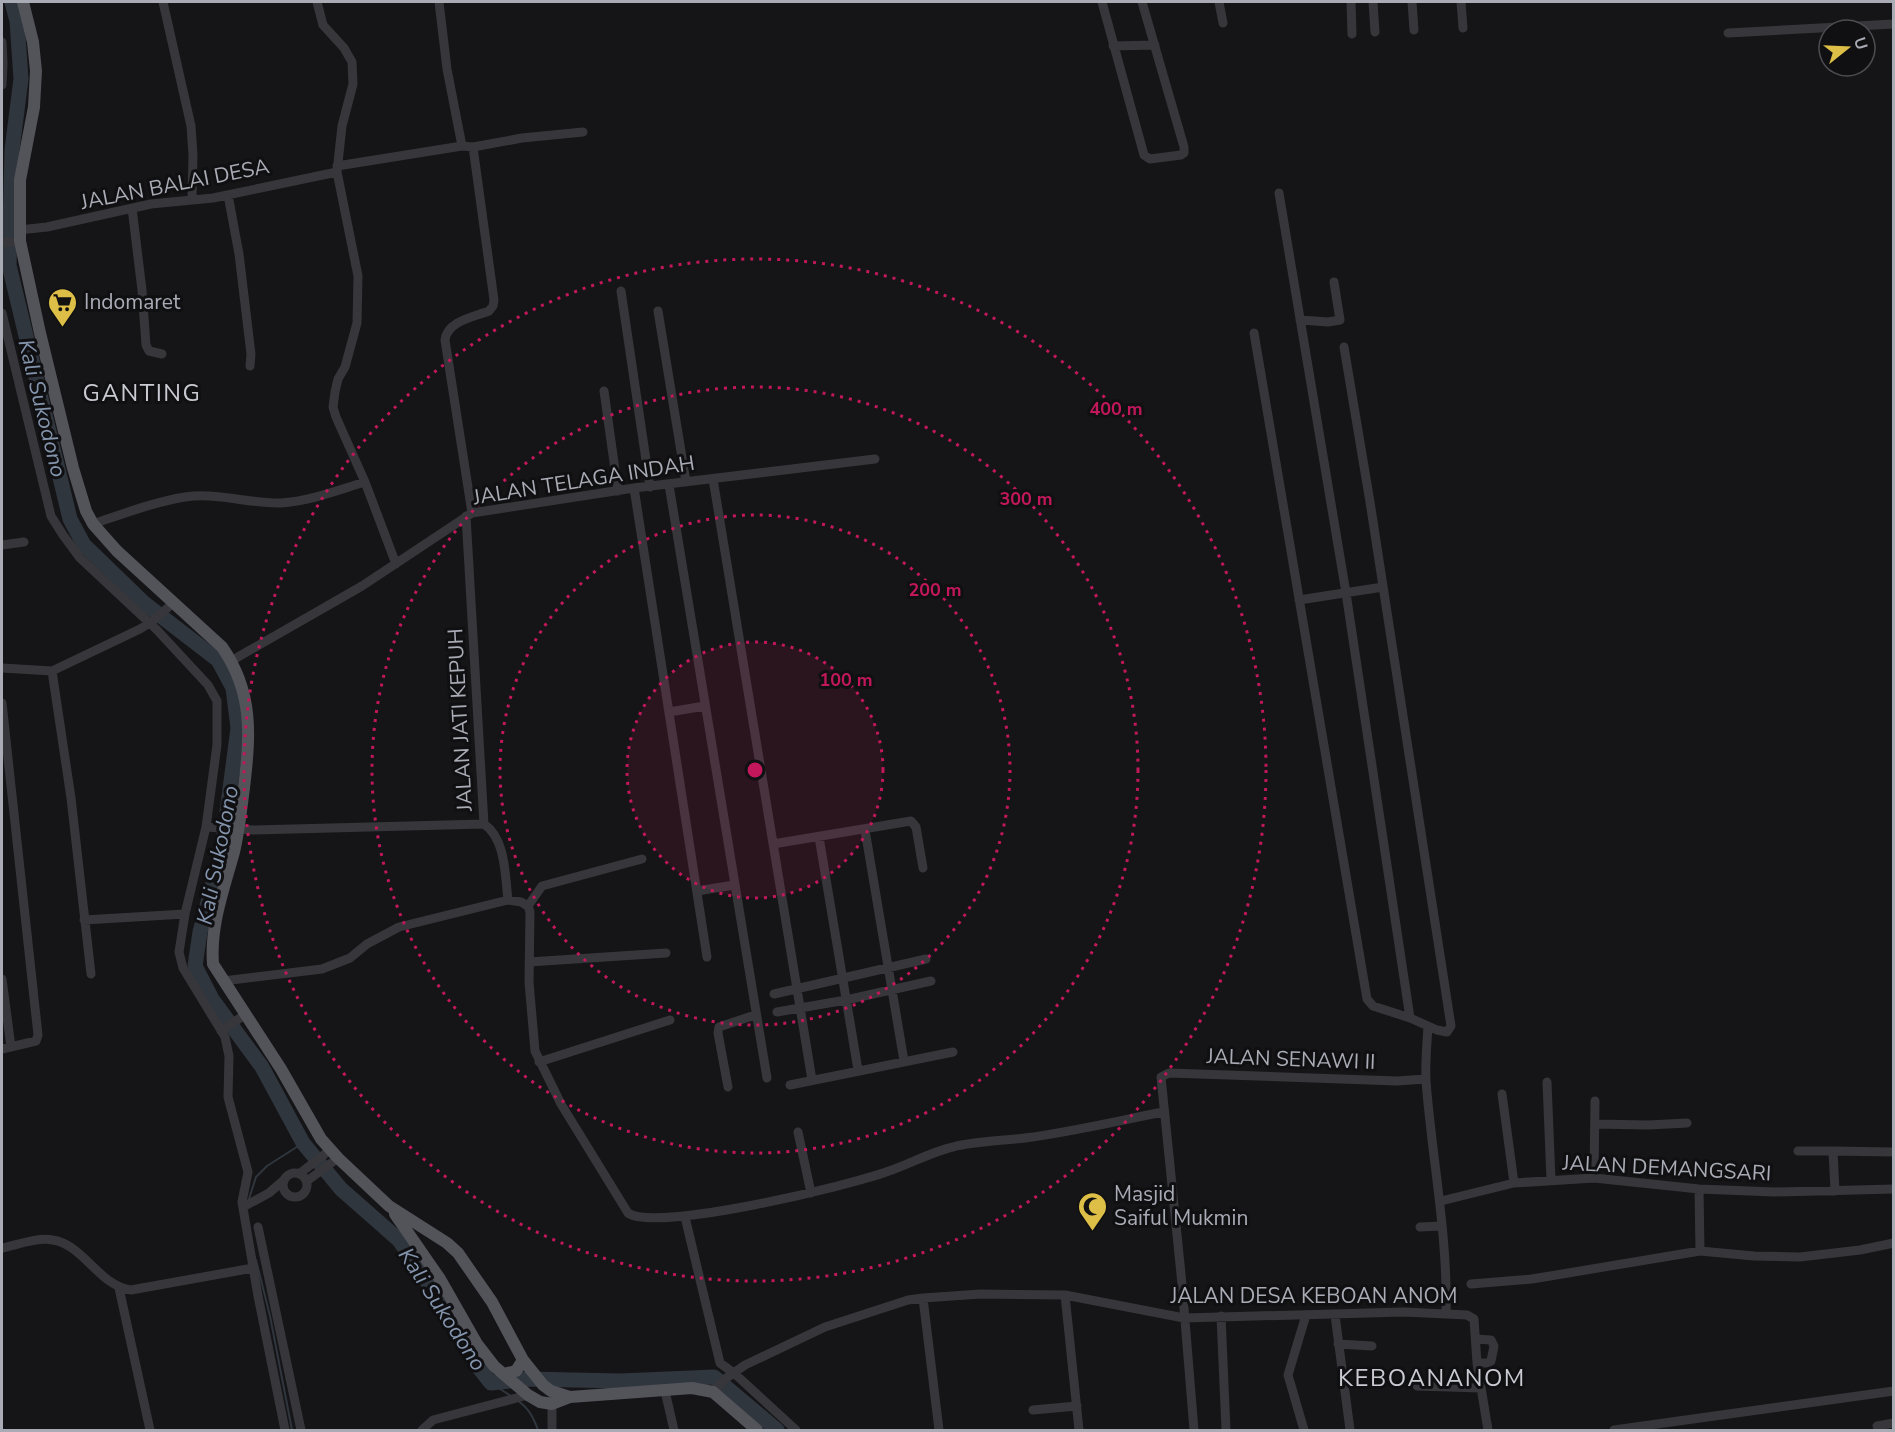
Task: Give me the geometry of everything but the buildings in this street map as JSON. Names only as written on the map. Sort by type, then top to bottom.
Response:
[{"type":"main road","points":[[22,2],[33,42],[36,71],[34,107],[20,180],[19,238],[73,468],[86,511],[93,524],[140,573],[171,604],[222,647],[231,661],[246,702],[249,723],[236,830],[214,922],[213,964],[244,1016],[281,1069],[332,1156],[389,1206],[447,1243],[458,1253],[492,1302],[525,1362],[549,1393],[570,1397],[692,1388],[715,1390],[757,1431]]},
{"type":"main road","points":[[389,1206],[440,1280],[486,1357],[520,1395],[540,1402],[549,1393]]},
{"type":"main road","points":[[415,1242],[421,1235],[429,1232]]},
{"type":"main road","points":[[506,1377],[525,1362]]},
{"type":"street","points":[[163,2],[191,126],[192,200]]},
{"type":"street","points":[[317,2],[323,25],[344,48],[352,62],[353,84],[342,126],[337,169],[358,276],[357,323],[345,367],[338,379],[333,406],[396,564]]},
{"type":"street","points":[[439,2],[447,69],[462,146]]},
{"type":"street","points":[[1102,2],[1144,155],[1150,159],[1181,155],[1185,151],[1142,2]]},
{"type":"street","points":[[1219,2],[1223,23]]},
{"type":"street","points":[[1351,2],[1352,34]]},
{"type":"street","points":[[1373,2],[1375,32]]},
{"type":"street","points":[[1412,2],[1414,30]]},
{"type":"street","points":[[1461,2],[1463,28]]},
{"type":"street","points":[[1728,33],[1893,24]]},
{"type":"street","points":[[2,42],[2,85]]},
{"type":"street","points":[[1113,46],[1155,45]]},
{"type":"street","name":"JALAN BALAI DESA","points":[[2,243],[47,227],[151,204],[228,195],[337,169],[462,146],[473,147],[522,138],[583,132]]},
{"type":"street","name":"JALAN JATI KEPUH","points":[[209,827],[236,830],[484,824],[469,514],[445,336],[451,326],[489,311],[494,300],[473,147]]},
{"type":"street","points":[[1279,193],[1346,593],[1410,1018]]},
{"type":"street","points":[[228,195],[239,254],[251,354],[250,366]]},
{"type":"street","points":[[132,208],[146,345],[149,351],[162,354]]},
{"type":"street","points":[[1300,324],[1340,320],[1334,282]]},
{"type":"street","points":[[621,291],[650,486]]},
{"type":"street","points":[[658,311],[686,482]]},
{"type":"street","points":[[2,313],[51,516],[80,558],[151,622],[208,685],[217,701],[217,745],[209,827],[185,914],[180,960],[224,1029],[229,1056],[228,1097],[248,1172],[242,1197],[254,1235],[301,1431]]},
{"type":"street","points":[[1254,333],[1367,999],[1373,1006],[1447,1032],[1451,1026],[1344,347]]},
{"type":"street","points":[[604,391],[618,487]]},
{"type":"street","name":"JALAN TELAGA INDAH","points":[[231,661],[396,564],[469,514],[618,487],[634,488],[875,459]]},
{"type":"street","points":[[713,479],[812,1080]]},
{"type":"street","points":[[93,524],[186,497],[215,496],[280,503],[315,497],[365,482]]},
{"type":"street","points":[[669,484],[767,1078]]},
{"type":"street","points":[[634,488],[707,957]]},
{"type":"street","points":[[2,545],[24,542]]},
{"type":"street","points":[[1299,600],[1383,586]]},
{"type":"street","points":[[2,668],[52,671],[130,635],[151,622],[171,604]]},
{"type":"street","points":[[52,671],[71,798],[91,974]]},
{"type":"street","points":[[2,703],[38,1035],[36,1041],[6,1048],[2,979]]},
{"type":"street","points":[[669,712],[705,706]]},
{"type":"street","points":[[773,844],[913,821],[923,868]]},
{"type":"street","points":[[484,824],[491,828],[501,850],[508,900]]},
{"type":"street","points":[[865,830],[904,1062]]},
{"type":"street","points":[[819,837],[858,1070]]},
{"type":"street","points":[[528,906],[542,886],[642,860]]},
{"type":"street","points":[[697,891],[734,885]]},
{"type":"street","points":[[223,981],[322,969],[350,958],[367,944],[399,927],[508,900],[521,902],[528,906],[530,912],[535,1051],[539,1062],[561,1104],[628,1213],[641,1218],[685,1217],[811,1193],[889,1172],[951,1147],[1027,1138],[1163,1112],[1170,1157],[1194,1431]]},
{"type":"street","points":[[84,920],[185,914]]},
{"type":"street","points":[[530,962],[666,954]]},
{"type":"street","points":[[774,994],[926,959]]},
{"type":"street","points":[[777,1012],[846,1000],[931,981]]},
{"type":"street","points":[[728,1087],[718,1033],[719,1027],[755,1015]]},
{"type":"street","points":[[224,1029],[244,1016]]},
{"type":"street","points":[[539,1062],[670,1020]]},
{"type":"street","points":[[1428,1026],[1426,1079],[1441,1201],[1447,1284],[1446,1313]]},
{"type":"street","points":[[790,1085],[953,1052]]},
{"type":"street","name":"JALAN SENAWI II","points":[[1163,1112],[1160,1082],[1161,1077],[1169,1073],[1426,1079]]},
{"type":"street","points":[[1547,1082],[1551,1180]]},
{"type":"street","points":[[1502,1094],[1514,1183]]},
{"type":"street","points":[[1594,1178],[1595,1101]]},
{"type":"street","points":[[1595,1124],[1687,1123]]},
{"type":"street","points":[[798,1132],[811,1193]]},
{"type":"street","points":[[1798,1150],[1893,1152]]},
{"type":"street","points":[[1833,1151],[1835,1191]]},
{"type":"street","points":[[244,1206],[269,1193],[289,1175],[299,1174],[332,1156]]},
{"type":"street","points":[[269,1193],[295,1196],[302,1194],[307,1182],[332,1156]]},
{"type":"street","points":[[299,1174],[307,1182]]},
{"type":"street","name":"JALAN DEMANGSARI","points":[[1441,1201],[1514,1183],[1594,1178],[1700,1189],[1774,1192],[1893,1189]]},
{"type":"street","points":[[284,1180],[284,1188],[288,1194]]},
{"type":"street","points":[[1700,1189],[1700,1251]]},
{"type":"street","points":[[685,1217],[720,1363],[735,1374],[796,1431]]},
{"type":"street","points":[[1420,1227],[1442,1226]]},
{"type":"street","points":[[254,1235],[253,1268],[285,1431]]},
{"type":"street","points":[[2,1248],[51,1239],[66,1245],[119,1288],[131,1290],[253,1268]]},
{"type":"street","points":[[1471,1284],[1524,1280],[1700,1251],[1754,1257],[1800,1257],[1860,1250],[1893,1243]]},
{"type":"street","points":[[119,1288],[150,1431]]},
{"type":"street","name":"JALAN DESA KEBOAN ANOM","points":[[715,1390],[725,1379],[745,1365],[825,1327],[908,1300],[981,1293],[1065,1295],[1184,1318],[1404,1312],[1446,1313],[1471,1316],[1474,1319],[1476,1340]]},
{"type":"street","points":[[1065,1295],[1079,1431]]},
{"type":"street","points":[[923,1298],[939,1431]]},
{"type":"street","points":[[1304,1431],[1288,1376],[1306,1315]]},
{"type":"street","points":[[1335,1315],[1350,1431]]},
{"type":"street","points":[[1221,1316],[1226,1431]]},
{"type":"street","points":[[1477,1363],[1488,1363],[1491,1360],[1494,1346],[1491,1340],[1476,1340],[1477,1363],[1488,1431]]},
{"type":"street","points":[[1338,1344],[1372,1346]]},
{"type":"street","points":[[1417,1386],[1481,1388]]},
{"type":"street","points":[[665,1391],[674,1431]]},
{"type":"street","points":[[1614,1431],[1893,1391]]},
{"type":"street","points":[[549,1393],[552,1431]]},
{"type":"street","points":[[422,1431],[433,1420],[520,1395]]},
{"type":"street","points":[[1033,1410],[1077,1406]]},
{"type":"street","points":[[1877,1426],[1893,1423]]},
{"type":"waterway","name":"Kali Sukodono","points":[[12,2],[17,21],[21,79],[12,150],[9,265],[70,519],[84,545],[144,603],[218,660],[233,688],[238,728],[222,850],[200,932],[195,966],[212,999],[262,1067],[303,1143],[341,1189],[399,1240],[447,1311],[476,1364],[491,1383],[528,1379],[620,1381],[714,1377],[777,1430]]},
{"type":"waterway","points":[[248,1202],[256,1177],[267,1166],[303,1143]]},
{"type":"waterway","points":[[256,1260],[270,1316],[292,1430]]},
{"type":"waterway","points":[[491,1383],[511,1396]]},
{"type":"waterway","points":[[518,1401],[531,1414],[538,1430]]},
{"type":"place","name":"Indomaret","points":[[63,328]]},
{"type":"place","name":"Masjid Saiful Mukmin","points":[[1093,1232]]},
{"type":"district","name":"GANTING","points":[[142,393]]},
{"type":"district","name":"KEBOANANOM","points":[[1432,1378]]}]
